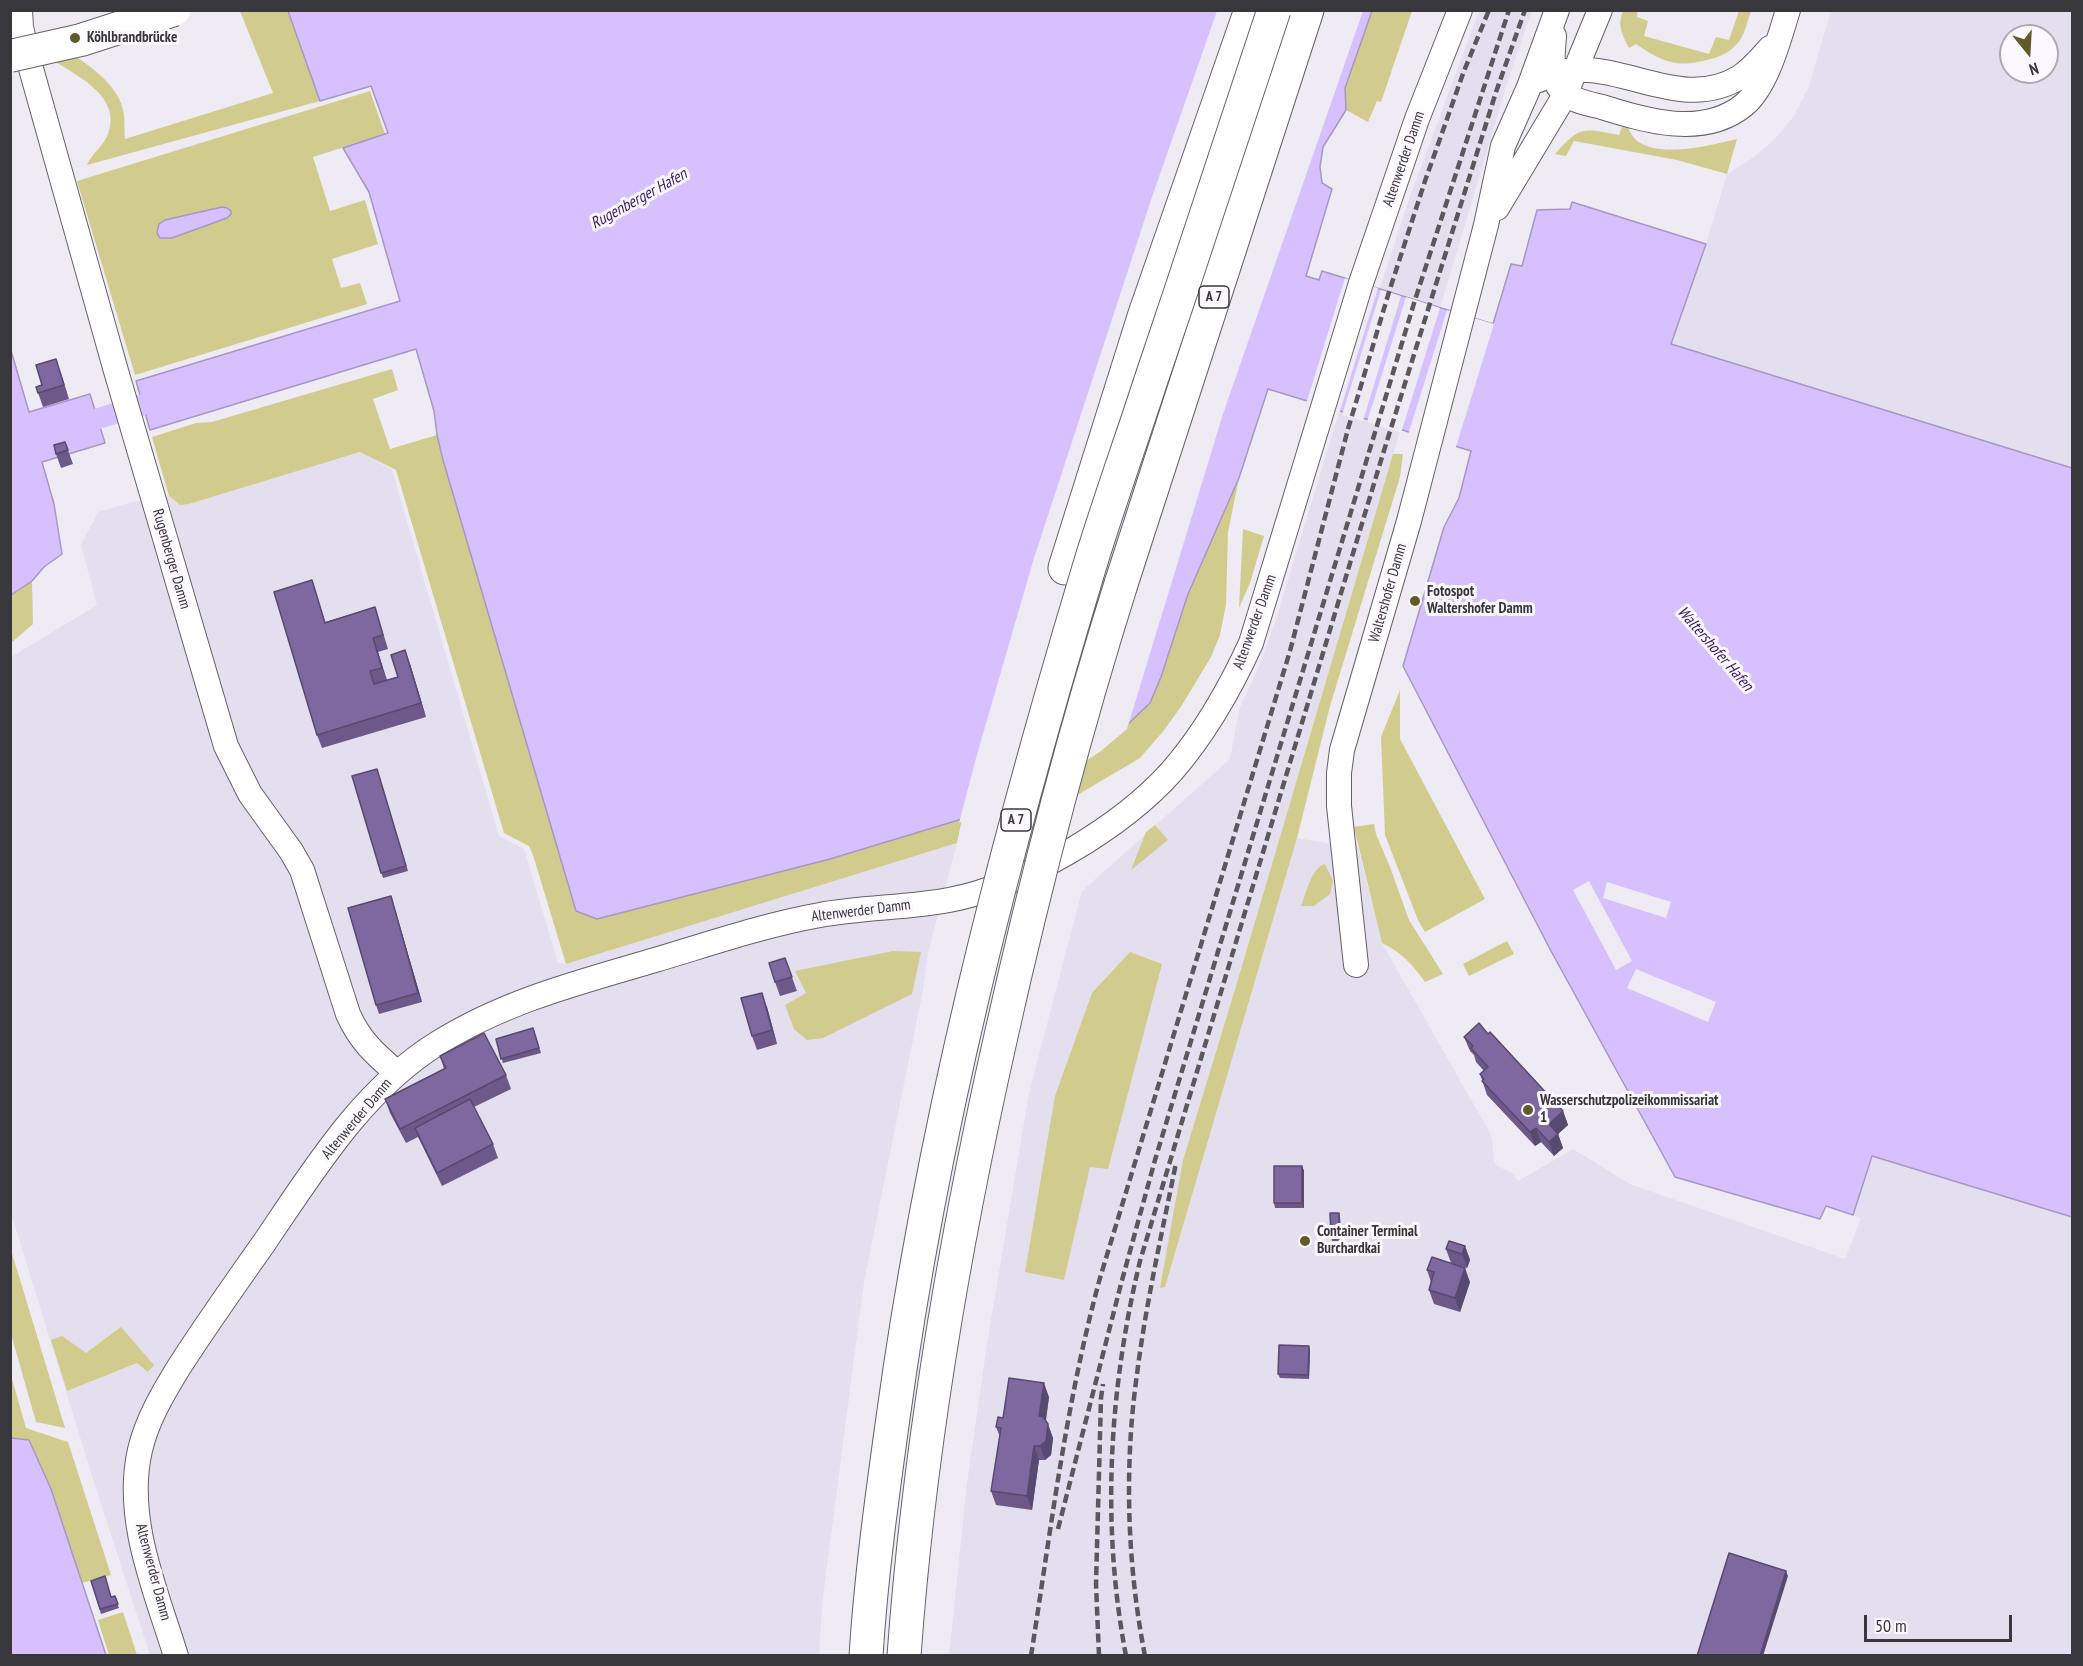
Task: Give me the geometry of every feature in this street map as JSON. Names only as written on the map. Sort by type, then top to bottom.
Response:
[{"type":"highway","name":"A 7","points":[[844,1656],[876,1374],[921,1118],[966,933],[1008,766],[1065,568],[1145,314],[1251,10]]},
{"type":"highway","name":"A 7","points":[[867,1656],[883,1491],[912,1290],[954,1072],[982,949],[1015,822],[1087,574],[1274,10]]},
{"type":"highway","name":"A 7","points":[[904,1656],[924,1459],[954,1257],[1015,973],[1094,669],[1307,10]]},
{"type":"main road","points":[[10,34],[105,10]]},
{"type":"main road","points":[[10,56],[81,40],[174,10]]},
{"type":"street","name":"Rugenberger Damm","points":[[20,10],[21,27],[28,58],[116,371],[226,746],[250,794],[302,870],[348,1014],[356,1031],[369,1048],[397,1073]]},
{"type":"street","name":"Altenwerder Damm","points":[[176,1656],[139,1527],[136,1499],[137,1472],[140,1450],[147,1428],[161,1395],[183,1360],[298,1192],[355,1117],[397,1073],[435,1045],[468,1025],[539,995],[760,929],[865,908],[950,900],[1009,881],[1048,864],[1089,839],[1143,799],[1171,771],[1200,735],[1227,693],[1251,643],[1361,284],[1417,119],[1460,10]]},
{"type":"street","points":[[1565,80],[1591,36],[1600,10]]},
{"type":"street","points":[[1556,13],[1565,80],[1590,104],[1654,122],[1696,124],[1715,120],[1741,107],[1758,90],[1788,10]]},
{"type":"street","points":[[1529,87],[1556,13]]},
{"type":"street","points":[[1591,36],[1607,61],[1629,77]]},
{"type":"street","points":[[1529,87],[1540,79],[1565,80],[1609,72],[1666,88],[1687,90],[1715,88],[1748,71],[1780,36]]},
{"type":"street","name":"Waltershofer Damm","points":[[1486,225],[1565,80]]},
{"type":"street","name":"Waltershofer Damm","points":[[1356,965],[1339,806],[1342,750],[1427,454],[1464,315],[1503,146],[1529,87]]},
{"type":"shaded area","points":[[240,11],[288,11],[320,101],[87,165],[108,134],[111,121],[109,109],[104,99],[86,81],[54,61],[62,47],[100,75],[116,93],[124,115],[125,139],[273,93]]},
{"type":"shaded area","points":[[1372,11],[1412,11],[1381,102],[1377,101],[1368,122],[1346,110],[1345,88]]},
{"type":"shaded area","name":"Container Terminal Burchardkai","points":[[1479,11],[1532,11],[1510,74],[1440,308],[1393,454],[1183,1160],[1165,1287],[1297,838],[1358,848],[1382,943],[1487,1128],[1492,1138],[1494,1161],[1497,1166],[1512,1173],[1518,1181],[1573,1149],[1630,1184],[1845,1259],[1861,1218],[1853,1215],[1871,1156],[2072,1217],[2072,1655],[949,1656],[967,1483],[987,1344],[1029,1093],[1082,891],[1230,759],[1239,710],[1261,661],[1276,619],[1335,425],[1410,196]]},
{"type":"shaded area","points":[[1623,11],[1638,11],[1637,17],[1648,21],[1644,36],[1709,54],[1716,37],[1729,40],[1739,11],[1751,11],[1744,33],[1733,48],[1726,53],[1696,62],[1678,63],[1662,59],[1636,44],[1629,48],[1620,25]]},
{"type":"shaded area","points":[[1831,11],[2072,11],[2072,468],[1671,344],[1706,244],[1727,174],[1754,157],[1774,140],[1794,116],[1809,86]]},
{"type":"shaded area","points":[[370,91],[385,134],[313,157],[330,211],[365,200],[378,244],[332,259],[341,288],[360,283],[367,304],[135,375],[77,181]]},
{"type":"shaded area","points":[[1622,127],[1628,128],[1636,140],[1658,149],[1686,149],[1737,139],[1727,174],[1677,160],[1574,141],[1566,156],[1555,154],[1570,138],[1582,131],[1619,135]]},
{"type":"shaded area","points":[[392,369],[398,390],[373,399],[390,449],[437,435],[576,911],[597,919],[830,859],[962,819],[957,843],[566,964],[529,846],[504,833],[396,470],[360,452],[189,504],[180,505],[169,496],[152,437],[196,423],[212,422]]},
{"type":"shaded area","points":[[360,452],[392,470],[499,836],[524,849],[558,963],[566,964],[957,843],[928,953],[923,990],[864,1282],[823,1597],[819,1655],[150,1655],[11,1213],[11,657],[97,605],[81,545],[98,512],[133,502],[169,496],[180,505],[189,504]]},
{"type":"shaded area","points":[[1393,454],[1403,454],[1400,477],[1330,706],[1297,838],[1165,1287],[1160,1288],[1183,1160]]},
{"type":"shaded area","points":[[1239,478],[1228,532],[1226,604],[1220,635],[1211,657],[1182,705],[1140,758],[1047,813],[1016,825],[1021,795],[1150,703],[1161,677],[1188,594]]},
{"type":"shaded area","points":[[1243,529],[1264,536],[1250,583],[1239,608]]},
{"type":"shaded area","points":[[32,581],[33,624],[11,643],[11,595]]},
{"type":"shaded area","points":[[1400,690],[1400,739],[1485,899],[1425,932],[1418,920],[1385,835],[1381,737]]},
{"type":"shaded area","points":[[1374,824],[1409,920],[1443,974],[1425,982],[1406,960],[1382,943],[1354,827]]},
{"type":"shaded area","points":[[1155,825],[1168,840],[1131,870],[1146,832]]},
{"type":"shaded area","points":[[1325,864],[1333,881],[1330,894],[1314,906],[1301,906],[1313,876],[1320,866]]},
{"type":"shaded area","points":[[1507,941],[1514,954],[1469,976],[1463,964]]},
{"type":"shaded area","points":[[893,951],[921,952],[912,994],[823,1038],[807,1040],[794,1029],[785,1005],[806,993],[795,971]]},
{"type":"shaded area","points":[[1130,952],[1162,964],[1108,1169],[1090,1167],[1064,1280],[1025,1272],[1055,1096],[1092,993]]},
{"type":"shaded area","points":[[11,1250],[65,1428],[36,1422],[11,1334]]},
{"type":"shaded area","points":[[121,1327],[154,1365],[148,1372],[137,1363],[67,1391],[51,1340],[62,1336],[86,1353]]},
{"type":"shaded area","points":[[10,1372],[26,1428],[68,1442],[111,1575],[82,1583],[51,1489],[29,1441],[11,1438]]},
{"type":"shaded area","points":[[123,1612],[137,1655],[109,1655],[98,1620]]},
{"type":"water","points":[[288,11],[1372,11],[1345,88],[1346,110],[1323,147],[1320,167],[1322,183],[1332,189],[1306,276],[1319,280],[1322,271],[1493,324],[1511,264],[1522,266],[1537,210],[1570,209],[1572,202],[1706,244],[1671,344],[2072,468],[2072,1217],[1872,1156],[1853,1215],[1826,1206],[1820,1219],[1675,1177],[1551,951],[1403,666],[1444,527],[1459,498],[1471,451],[1268,389],[1239,478],[1188,594],[1161,677],[1150,703],[1128,724],[1059,775],[962,819],[830,859],[597,919],[576,911],[443,460],[434,411],[416,349],[150,430],[136,381],[400,301],[369,192],[343,148],[388,133],[371,86],[320,101]]},
{"type":"water","points":[[222,207],[231,211],[227,218],[172,238],[160,238],[157,233],[159,224],[165,220]]},
{"type":"water","points":[[10,347],[29,412],[90,394],[105,443],[42,462],[54,504],[62,554],[44,567],[32,581],[11,595]]},
{"type":"water","points":[[11,1438],[29,1440],[51,1489],[106,1655],[11,1655]]},
{"type":"pier","points":[[1217,11],[1287,11],[1098,580],[1022,797],[959,823],[1034,558],[1152,197]]},
{"type":"pier","points":[[1290,11],[1363,11],[1223,414],[1127,729],[1101,751],[1061,778],[1043,786],[1102,582]]},
{"type":"pier","points":[[1345,278],[1378,288],[1339,414],[1306,404]]},
{"type":"pier","points":[[1381,290],[1401,296],[1363,421],[1342,415]]},
{"type":"pier","points":[[1406,297],[1440,308],[1401,433],[1367,422]]},
{"type":"pier","points":[[1447,310],[1494,324],[1455,450],[1408,435]]},
{"type":"pier","points":[[1589,881],[1632,961],[1616,970],[1573,890]]},
{"type":"pier","points":[[1607,882],[1671,902],[1666,918],[1603,898]]},
{"type":"pier","points":[[1636,969],[1716,1002],[1708,1022],[1627,988]]},
{"type":"building","points":[[56,359],[64,385],[38,393],[36,387],[42,385],[36,365]]},
{"type":"building","points":[[65,442],[68,450],[56,454],[54,445]]},
{"type":"building","points":[[312,580],[325,623],[375,607],[383,635],[373,638],[382,668],[370,671],[374,684],[398,677],[391,655],[405,650],[421,703],[317,735],[274,592]]},
{"type":"building","points":[[377,769],[406,866],[381,873],[352,776]]},
{"type":"building","points":[[391,896],[418,993],[376,1005],[348,908]]},
{"type":"building","points":[[785,958],[792,977],[775,982],[769,963]]},
{"type":"building","points":[[762,993],[772,1030],[752,1036],[741,998]]},
{"type":"building","name":"Wasserschutzpolizeikommissariat 1","points":[[1479,1023],[1563,1111],[1549,1124],[1558,1134],[1549,1142],[1536,1128],[1530,1132],[1482,1081],[1484,1079],[1480,1074],[1488,1067],[1464,1037]]},
{"type":"building","points":[[533,1028],[539,1048],[501,1059],[496,1039]]},
{"type":"building","points":[[484,1033],[506,1075],[400,1129],[385,1099],[446,1068],[440,1056]]},
{"type":"building","points":[[470,1099],[493,1144],[437,1173],[415,1128]]},
{"type":"building","points":[[1274,1166],[1302,1166],[1302,1203],[1274,1203]]},
{"type":"building","points":[[1330,1213],[1339,1213],[1339,1236],[1331,1236]]},
{"type":"building","points":[[1449,1241],[1465,1246],[1462,1254],[1446,1249]]},
{"type":"building","points":[[1432,1257],[1465,1268],[1455,1298],[1429,1290],[1434,1272],[1427,1270]]},
{"type":"building","points":[[1279,1345],[1309,1346],[1308,1375],[1278,1374]]},
{"type":"building","points":[[1009,1378],[1044,1383],[1039,1416],[1043,1417],[1048,1424],[1046,1441],[1040,1446],[1034,1446],[1027,1496],[991,1491],[1001,1428],[996,1427],[998,1417],[1003,1418]]},
{"type":"building","points":[[1729,1553],[1786,1571],[1760,1656],[1697,1656]]},
{"type":"building","points":[[105,1576],[111,1597],[115,1596],[118,1604],[100,1609],[91,1581]]},
{"type":"waterway","points":[[71,427],[171,396]]},
{"type":"railway","points":[[1031,1656],[1068,1419],[1100,1278],[1290,651],[1348,429],[1389,292],[1464,71],[1489,10]]},
{"type":"railway","points":[[1058,1529],[1155,1160],[1415,300],[1509,10]]},
{"type":"railway","points":[[1126,1656],[1113,1557],[1112,1458],[1121,1359],[1140,1261],[1382,457],[1496,92],[1525,10]]},
{"type":"railway","points":[[1145,1656],[1131,1551],[1130,1444],[1145,1321],[1176,1163]]},
{"type":"railway","points":[[1099,1656],[1096,1584],[1103,1384]]},
{"type":"place","name":"Köhlbrandbrücke","points":[[75,38]]},
{"type":"place","name":"Fotospot Waltershofer Damm","points":[[1415,601]]},
{"type":"place","name":"Wasserschutzpolizeikommissariat 1","points":[[1528,1110]]},
{"type":"place","name":"Container Terminal Burchardkai","points":[[1305,1241]]},
{"type":"water label","name":"Rugenberger Hafen","points":[[639,199]]},
{"type":"water label","name":"Waltershofer Hafen","points":[[1715,649]]}]
